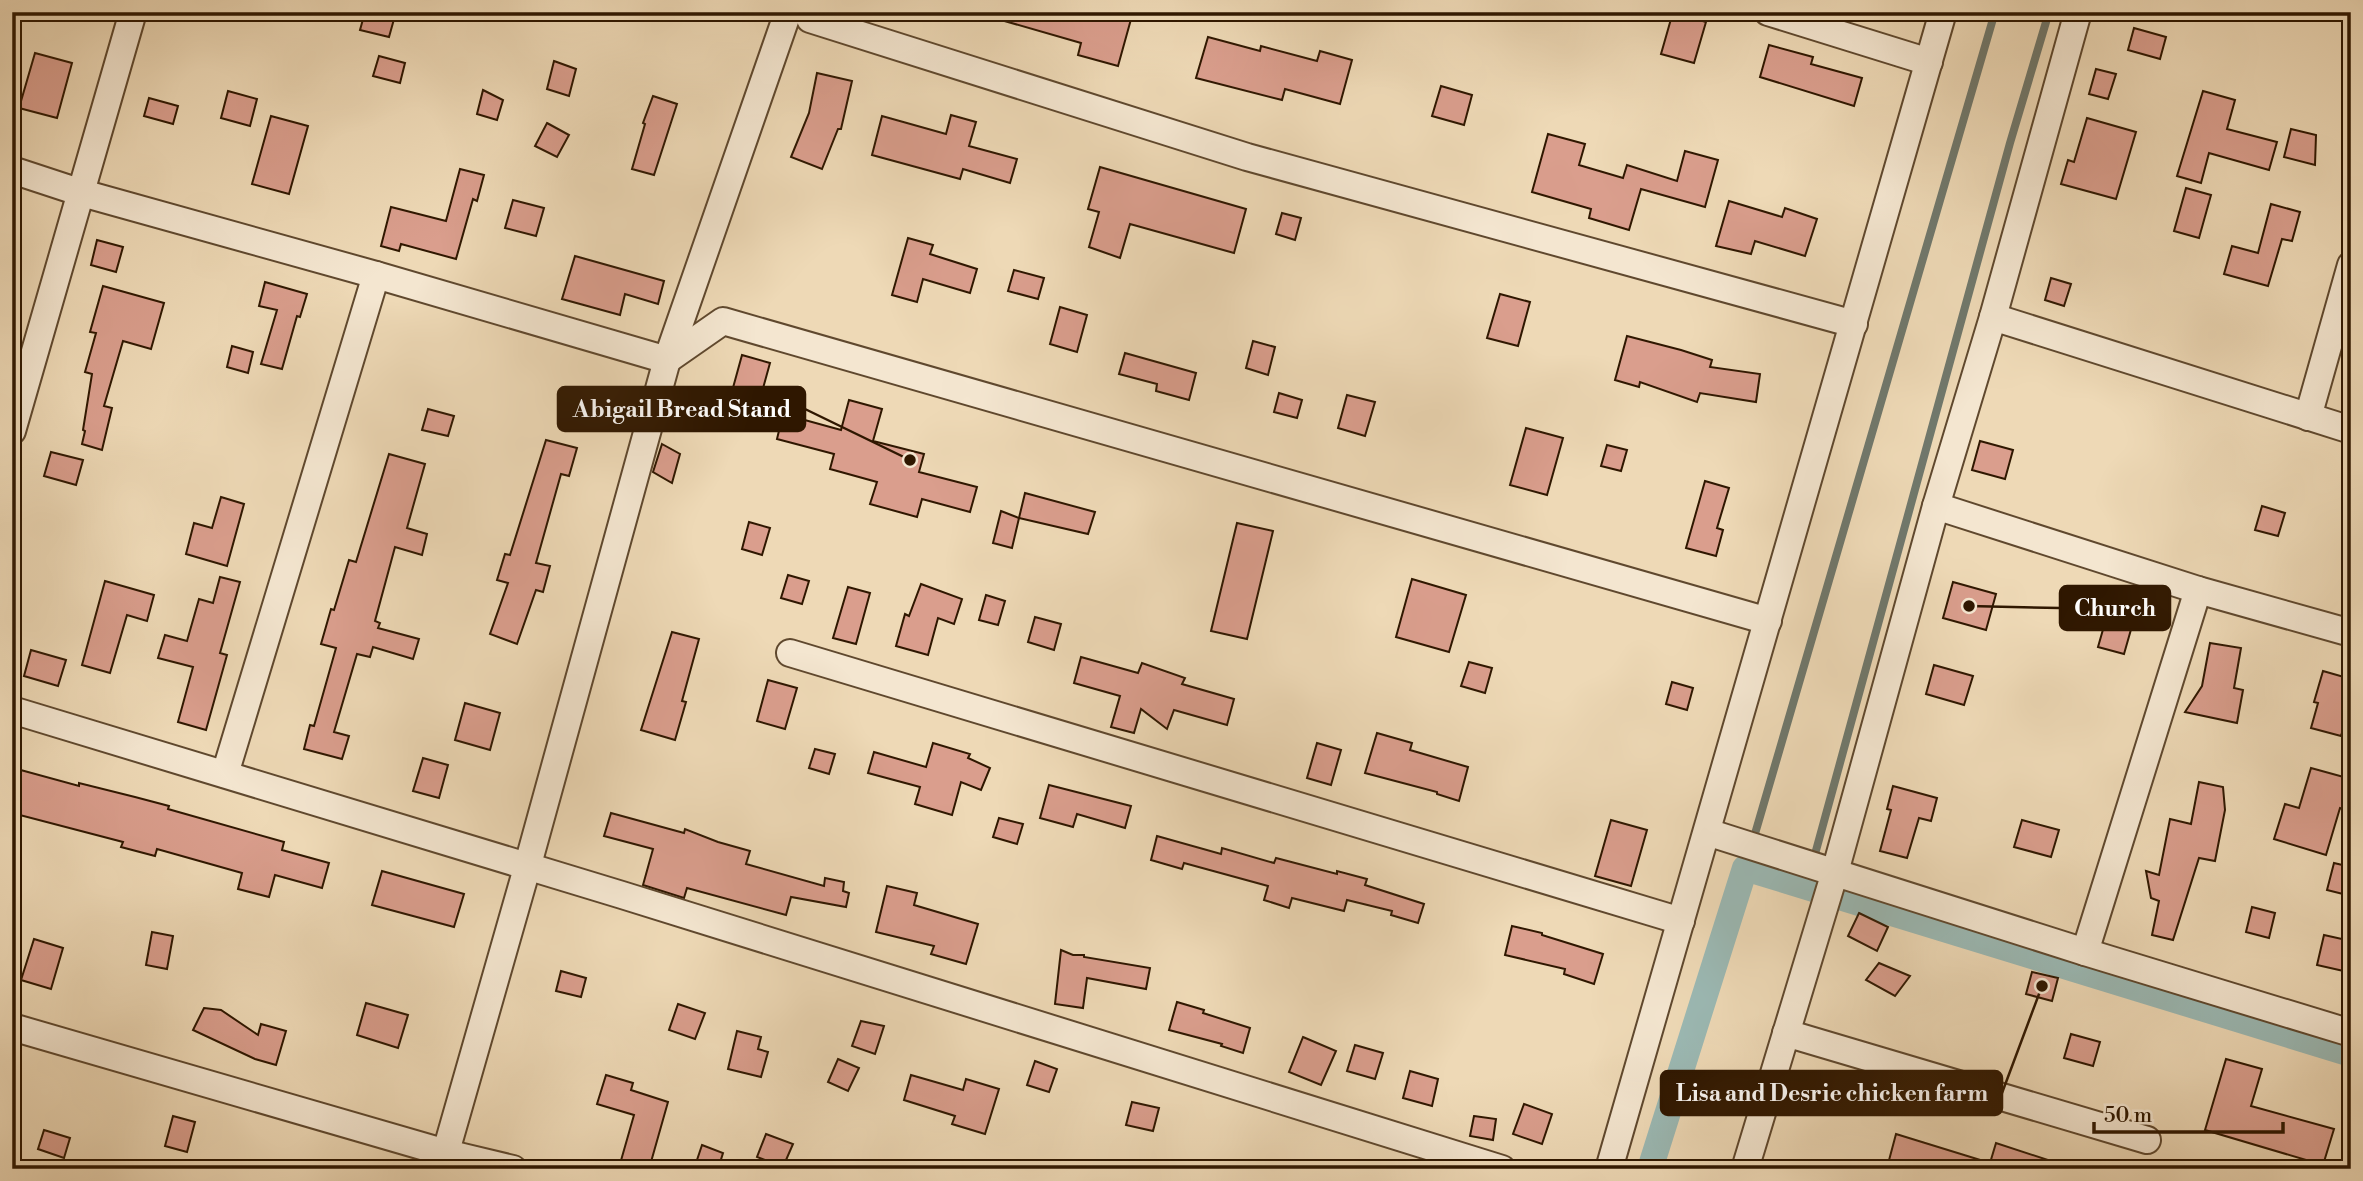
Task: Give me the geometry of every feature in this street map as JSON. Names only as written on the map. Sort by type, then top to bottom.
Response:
[{"type":"street","points":[[12,431],[133,12]]},
{"type":"street","points":[[444,1161],[667,360],[788,12]]},
{"type":"street","points":[[807,12],[810,19],[1247,157],[1854,324]]},
{"type":"street","points":[[1768,12],[1929,62]]},
{"type":"street","points":[[1609,1169],[1944,12]]},
{"type":"street","points":[[1745,1169],[1835,872],[1936,506],[1993,317],[2078,12]]},
{"type":"street","points":[[12,170],[82,193],[667,360]]},
{"type":"street","points":[[2308,417],[2351,265]]},
{"type":"street","points":[[225,774],[376,275]]},
{"type":"street","points":[[1993,317],[2351,430]]},
{"type":"street","points":[[667,360],[723,321],[1768,621]]},
{"type":"street","points":[[1936,506],[2198,590],[2351,633]]},
{"type":"street","points":[[2085,951],[2198,590]]},
{"type":"street","points":[[790,653],[1681,921]]},
{"type":"street","points":[[12,710],[622,895],[1502,1169]]},
{"type":"street","points":[[1707,832],[2351,1033]]},
{"type":"street","points":[[12,1027],[444,1161],[513,1169]]},
{"type":"street","points":[[1786,1033],[2147,1140]]},
{"type":"building","points":[[365,12],[396,12],[389,37],[360,30]]},
{"type":"building","points":[[995,12],[1133,12],[1118,66],[1078,55],[1081,43],[994,18]]},
{"type":"building","points":[[1673,12],[1706,22],[1694,63],[1661,54]]},
{"type":"building","points":[[2134,28],[2166,37],[2160,59],[2128,50]]},
{"type":"building","points":[[1208,37],[1260,51],[1261,46],[1317,61],[1320,51],[1352,60],[1340,104],[1285,89],[1282,100],[1196,78]]},
{"type":"building","points":[[1769,45],[1813,57],[1811,64],[1862,78],[1854,106],[1760,77]]},
{"type":"building","points":[[35,53],[72,63],[57,118],[19,108]]},
{"type":"building","points":[[379,56],[405,63],[400,83],[373,76]]},
{"type":"building","points":[[554,61],[576,69],[569,96],[547,89]]},
{"type":"building","points":[[2096,69],[2116,74],[2108,99],[2089,94]]},
{"type":"building","points":[[817,73],[852,81],[841,129],[838,129],[822,169],[791,157],[809,113]]},
{"type":"building","points":[[1441,86],[1472,95],[1464,125],[1432,116]]},
{"type":"building","points":[[483,90],[503,100],[497,120],[477,114]]},
{"type":"building","points":[[228,91],[257,99],[250,126],[221,118]]},
{"type":"building","points":[[2203,91],[2235,100],[2227,129],[2277,142],[2269,170],[2209,153],[2201,183],[2177,176]]},
{"type":"building","points":[[653,96],[677,104],[654,175],[632,169],[645,124],[643,123]]},
{"type":"building","points":[[149,98],[178,106],[173,124],[144,116]]},
{"type":"building","points":[[951,115],[976,122],[969,146],[1017,159],[1010,183],[963,169],[960,179],[872,155],[882,116],[946,134]]},
{"type":"building","points":[[271,116],[308,126],[289,194],[252,184]]},
{"type":"building","points":[[2087,118],[2136,132],[2116,199],[2061,184],[2068,160],[2074,162]]},
{"type":"building","points":[[547,123],[569,135],[557,157],[535,146]]},
{"type":"building","points":[[2291,129],[2316,135],[2315,165],[2284,157]]},
{"type":"building","points":[[1548,134],[1585,144],[1579,165],[1623,178],[1627,165],[1677,181],[1685,151],[1718,160],[1705,207],[1641,189],[1629,230],[1589,218],[1591,209],[1532,192]]},
{"type":"building","points":[[1100,167],[1246,209],[1234,253],[1130,224],[1120,258],[1089,247],[1099,212],[1088,209]]},
{"type":"building","points":[[460,169],[484,175],[477,201],[473,199],[456,259],[401,244],[399,251],[381,246],[391,207],[446,221]]},
{"type":"building","points":[[2186,188],[2211,195],[2199,238],[2174,231]]},
{"type":"building","points":[[513,200],[544,208],[536,236],[505,228]]},
{"type":"building","points":[[1729,201],[1782,217],[1785,208],[1817,219],[1805,256],[1755,241],[1751,254],[1716,246]]},
{"type":"building","points":[[2271,204],[2300,212],[2292,241],[2282,239],[2268,286],[2224,274],[2232,246],[2258,253]]},
{"type":"building","points":[[1282,213],[1301,218],[1295,240],[1276,234]]},
{"type":"building","points":[[908,238],[933,245],[930,254],[977,269],[970,293],[923,279],[917,302],[892,295]]},
{"type":"building","points":[[97,240],[123,247],[116,272],[91,265]]},
{"type":"building","points":[[575,256],[664,281],[658,304],[625,294],[620,315],[562,299]]},
{"type":"building","points":[[1014,270],[1044,278],[1038,299],[1008,291]]},
{"type":"building","points":[[2051,278],[2071,284],[2064,306],[2045,300]]},
{"type":"building","points":[[265,282],[307,294],[300,317],[297,316],[282,369],[261,364],[277,310],[259,306]]},
{"type":"building","points":[[103,286],[164,303],[151,349],[123,341],[104,406],[112,408],[102,450],[82,444],[92,374],[85,372],[96,333],[90,332]]},
{"type":"building","points":[[1500,294],[1530,302],[1518,346],[1487,338]]},
{"type":"building","points":[[1060,307],[1087,315],[1077,352],[1050,344]]},
{"type":"building","points":[[1627,336],[1712,360],[1710,367],[1760,374],[1756,402],[1700,393],[1697,402],[1640,382],[1639,387],[1615,380]]},
{"type":"building","points":[[1253,341],[1275,347],[1268,375],[1246,368]]},
{"type":"building","points":[[232,346],[253,352],[248,373],[227,367]]},
{"type":"building","points":[[1125,353],[1196,373],[1189,400],[1156,391],[1157,384],[1119,374]]},
{"type":"building","points":[[742,355],[770,363],[759,403],[731,395]]},
{"type":"building","points":[[1279,393],[1302,400],[1297,418],[1274,412]]},
{"type":"building","points":[[1347,395],[1375,402],[1365,436],[1338,428]]},
{"type":"building","points":[[849,400],[882,409],[873,441],[924,454],[919,472],[977,487],[970,512],[922,499],[917,517],[870,504],[877,482],[830,469],[834,454],[777,439],[783,414],[841,430]]},
{"type":"building","points":[[428,409],[454,416],[448,436],[422,430]]},
{"type":"building","points":[[1526,428],[1563,438],[1547,495],[1510,485]]},
{"type":"building","points":[[546,440],[577,448],[569,476],[561,474],[536,563],[550,566],[543,592],[536,590],[517,644],[490,634],[508,583],[497,580],[505,554],[510,555]]},
{"type":"building","points":[[1980,441],[2013,450],[2005,479],[1972,470]]},
{"type":"building","points":[[662,444],[680,454],[672,483],[653,472]]},
{"type":"building","points":[[1607,445],[1627,450],[1621,471],[1601,466]]},
{"type":"building","points":[[51,452],[83,460],[76,485],[44,476]]},
{"type":"building","points":[[389,454],[425,464],[407,528],[427,534],[422,555],[395,547],[375,621],[380,623],[378,628],[419,639],[413,659],[373,647],[370,657],[357,654],[334,732],[349,736],[342,759],[304,749],[310,725],[314,726],[336,648],[321,644],[331,609],[334,610],[349,560],[356,562]]},
{"type":"building","points":[[1705,481],[1729,488],[1717,528],[1723,530],[1716,556],[1686,548]]},
{"type":"building","points":[[1025,493],[1095,512],[1088,534],[1019,518]]},
{"type":"building","points":[[221,497],[244,504],[227,566],[186,554],[194,523],[212,528]]},
{"type":"building","points":[[2262,506],[2285,513],[2278,536],[2255,530]]},
{"type":"building","points":[[1001,511],[1019,518],[1012,548],[993,543]]},
{"type":"building","points":[[749,522],[770,528],[762,555],[742,549]]},
{"type":"building","points":[[1237,523],[1273,531],[1247,639],[1211,631]]},
{"type":"building","points":[[788,575],[809,581],[802,604],[781,598]]},
{"type":"building","points":[[220,577],[240,582],[220,653],[227,655],[206,730],[178,722],[193,667],[158,658],[165,635],[187,641],[199,599],[213,603]]},
{"type":"building","points":[[1412,579],[1466,595],[1449,652],[1396,637]]},
{"type":"building","points":[[105,581],[154,595],[147,621],[127,615],[110,673],[82,665]]},
{"type":"building","points":[[1953,582],[1996,594],[1986,630],[1943,618]]},
{"type":"building","points":[[921,584],[962,599],[954,624],[938,618],[928,655],[896,646],[905,614],[909,616]]},
{"type":"building","points":[[848,587],[870,593],[856,644],[833,638]]},
{"type":"building","points":[[986,595],[1005,601],[998,625],[979,620]]},
{"type":"building","points":[[1035,617],[1061,624],[1054,650],[1028,642]]},
{"type":"building","points":[[2106,619],[2132,626],[2124,654],[2098,647]]},
{"type":"building","points":[[672,632],[699,639],[682,701],[686,702],[675,740],[641,730]]},
{"type":"building","points":[[2210,643],[2241,648],[2234,688],[2243,690],[2237,723],[2185,712],[2202,686]]},
{"type":"building","points":[[31,650],[66,660],[58,686],[24,676]]},
{"type":"building","points":[[1081,657],[1138,673],[1142,663],[1185,678],[1182,684],[1234,699],[1227,725],[1174,710],[1167,729],[1141,709],[1134,733],[1111,727],[1120,696],[1074,683]]},
{"type":"building","points":[[1469,662],[1492,668],[1485,693],[1461,686]]},
{"type":"building","points":[[1934,665],[1973,676],[1964,705],[1926,694]]},
{"type":"building","points":[[2323,671],[2351,679],[2351,702],[2341,736],[2311,728],[2318,703],[2314,702]]},
{"type":"building","points":[[768,680],[797,688],[785,729],[757,721]]},
{"type":"building","points":[[1672,682],[1693,688],[1687,710],[1666,704]]},
{"type":"building","points":[[465,703],[500,713],[490,750],[455,740]]},
{"type":"building","points":[[1377,733],[1412,743],[1410,750],[1468,767],[1459,801],[1437,792],[1365,773]]},
{"type":"building","points":[[933,743],[970,754],[968,758],[990,768],[981,790],[961,782],[952,815],[915,804],[920,787],[868,773],[874,752],[926,767]]},
{"type":"building","points":[[1317,743],[1341,750],[1331,785],[1307,778]]},
{"type":"building","points":[[815,749],[835,754],[829,774],[809,768]]},
{"type":"building","points":[[423,758],[448,765],[439,798],[413,791]]},
{"type":"building","points":[[2311,768],[2351,779],[2349,811],[2340,808],[2326,855],[2274,839],[2285,804],[2299,808]]},
{"type":"building","points":[[17,769],[169,806],[168,809],[284,842],[282,850],[329,863],[322,888],[275,875],[269,897],[238,889],[242,873],[157,849],[155,856],[121,847],[123,842],[12,813],[12,787]]},
{"type":"building","points":[[2199,782],[2223,787],[2225,810],[2215,861],[2199,858],[2173,940],[2152,935],[2159,901],[2151,898],[2146,871],[2159,875],[2170,819],[2191,824]]},
{"type":"building","points":[[1049,785],[1131,806],[1125,828],[1077,814],[1073,827],[1040,818]]},
{"type":"building","points":[[1893,786],[1937,798],[1931,821],[1919,818],[1907,858],[1880,851],[1891,810],[1887,809]]},
{"type":"building","points":[[611,813],[684,833],[685,829],[750,851],[746,864],[824,886],[825,878],[844,882],[843,891],[849,893],[846,907],[791,897],[786,915],[687,888],[684,898],[643,885],[653,849],[604,836]]},
{"type":"building","points":[[999,818],[1023,824],[1017,844],[993,837]]},
{"type":"building","points":[[1611,820],[1647,830],[1631,886],[1595,876]]},
{"type":"building","points":[[2022,820],[2059,830],[2051,857],[2014,847]]},
{"type":"building","points":[[1157,836],[1221,854],[1222,848],[1274,863],[1276,858],[1337,874],[1337,871],[1367,879],[1365,885],[1424,904],[1418,923],[1391,915],[1392,911],[1347,900],[1344,911],[1292,898],[1289,908],[1264,900],[1268,886],[1184,863],[1182,869],[1151,860]]},
{"type":"building","points":[[2334,863],[2351,867],[2351,896],[2327,890]]},
{"type":"building","points":[[382,871],[464,894],[454,927],[372,905]]},
{"type":"building","points":[[887,886],[917,893],[914,905],[978,924],[966,964],[931,954],[934,946],[876,932]]},
{"type":"building","points":[[2252,907],[2275,913],[2269,938],[2246,932]]},
{"type":"building","points":[[1859,913],[1888,927],[1877,951],[1848,936]]},
{"type":"building","points":[[1512,926],[1542,933],[1603,954],[1594,984],[1564,974],[1565,969],[1505,955]]},
{"type":"building","points":[[152,932],[173,936],[167,969],[146,965]]},
{"type":"building","points":[[2324,935],[2351,941],[2348,972],[2317,965]]},
{"type":"building","points":[[34,939],[63,948],[51,989],[21,980]]},
{"type":"building","points":[[1061,950],[1073,955],[1150,968],[1146,989],[1087,978],[1083,1008],[1055,1004]]},
{"type":"building","points":[[1879,963],[1910,976],[1895,996],[1866,980]]},
{"type":"building","points":[[561,971],[586,978],[581,997],[556,991]]},
{"type":"building","points":[[2032,972],[2058,978],[2052,1001],[2026,994]]},
{"type":"building","points":[[1177,1002],[1250,1028],[1243,1053],[1221,1046],[1222,1044],[1169,1030]]},
{"type":"building","points":[[366,1003],[408,1015],[398,1048],[357,1035]]},
{"type":"building","points":[[678,1004],[705,1013],[695,1039],[669,1030]]},
{"type":"building","points":[[204,1008],[221,1010],[258,1035],[261,1024],[286,1031],[276,1065],[255,1059],[193,1030]]},
{"type":"building","points":[[861,1021],[884,1026],[875,1054],[852,1046]]},
{"type":"building","points":[[737,1031],[761,1037],[758,1049],[768,1052],[761,1077],[728,1069]]},
{"type":"building","points":[[2071,1034],[2100,1042],[2093,1066],[2064,1058]]},
{"type":"building","points":[[1303,1037],[1336,1051],[1321,1085],[1289,1072]]},
{"type":"building","points":[[1355,1045],[1383,1053],[1375,1079],[1347,1071]]},
{"type":"building","points":[[838,1059],[859,1068],[848,1091],[828,1082]]},
{"type":"building","points":[[2226,1059],[2262,1069],[2251,1106],[2334,1129],[2323,1165],[2205,1130]]},
{"type":"building","points":[[1035,1061],[1057,1069],[1049,1092],[1027,1085]]},
{"type":"building","points":[[1410,1071],[1438,1079],[1432,1106],[1403,1098]]},
{"type":"building","points":[[606,1075],[633,1083],[631,1090],[668,1102],[649,1169],[620,1164],[634,1115],[597,1104]]},
{"type":"building","points":[[911,1075],[963,1090],[966,1079],[999,1089],[985,1134],[952,1124],[955,1116],[904,1100]]},
{"type":"building","points":[[1132,1102],[1159,1108],[1153,1131],[1126,1125]]},
{"type":"building","points":[[1524,1104],[1552,1114],[1542,1144],[1513,1134]]},
{"type":"building","points":[[173,1116],[195,1122],[187,1152],[165,1146]]},
{"type":"building","points":[[1474,1116],[1496,1119],[1493,1140],[1470,1136]]},
{"type":"building","points":[[44,1130],[70,1138],[64,1158],[38,1149]]},
{"type":"building","points":[[766,1134],[793,1144],[783,1167],[757,1157]]},
{"type":"building","points":[[1896,1134],[1990,1163],[1996,1143],[2063,1165],[2062,1169],[1905,1169],[1888,1164]]},
{"type":"building","points":[[702,1145],[723,1153],[718,1169],[694,1169]]},
{"type":"waterway","points":[[1745,868],[1995,12]]},
{"type":"waterway","points":[[1806,887],[2010,143],[2049,12]]},
{"type":"waterway","points":[[1650,1169],[1745,868],[2351,1054]]},
{"type":"place","name":"Abigail Bread Stand","points":[[910,460]]},
{"type":"place","name":"Church","points":[[1969,606]]},
{"type":"place","name":"Lisa and Desrie chicken farm","points":[[2042,986]]}]
